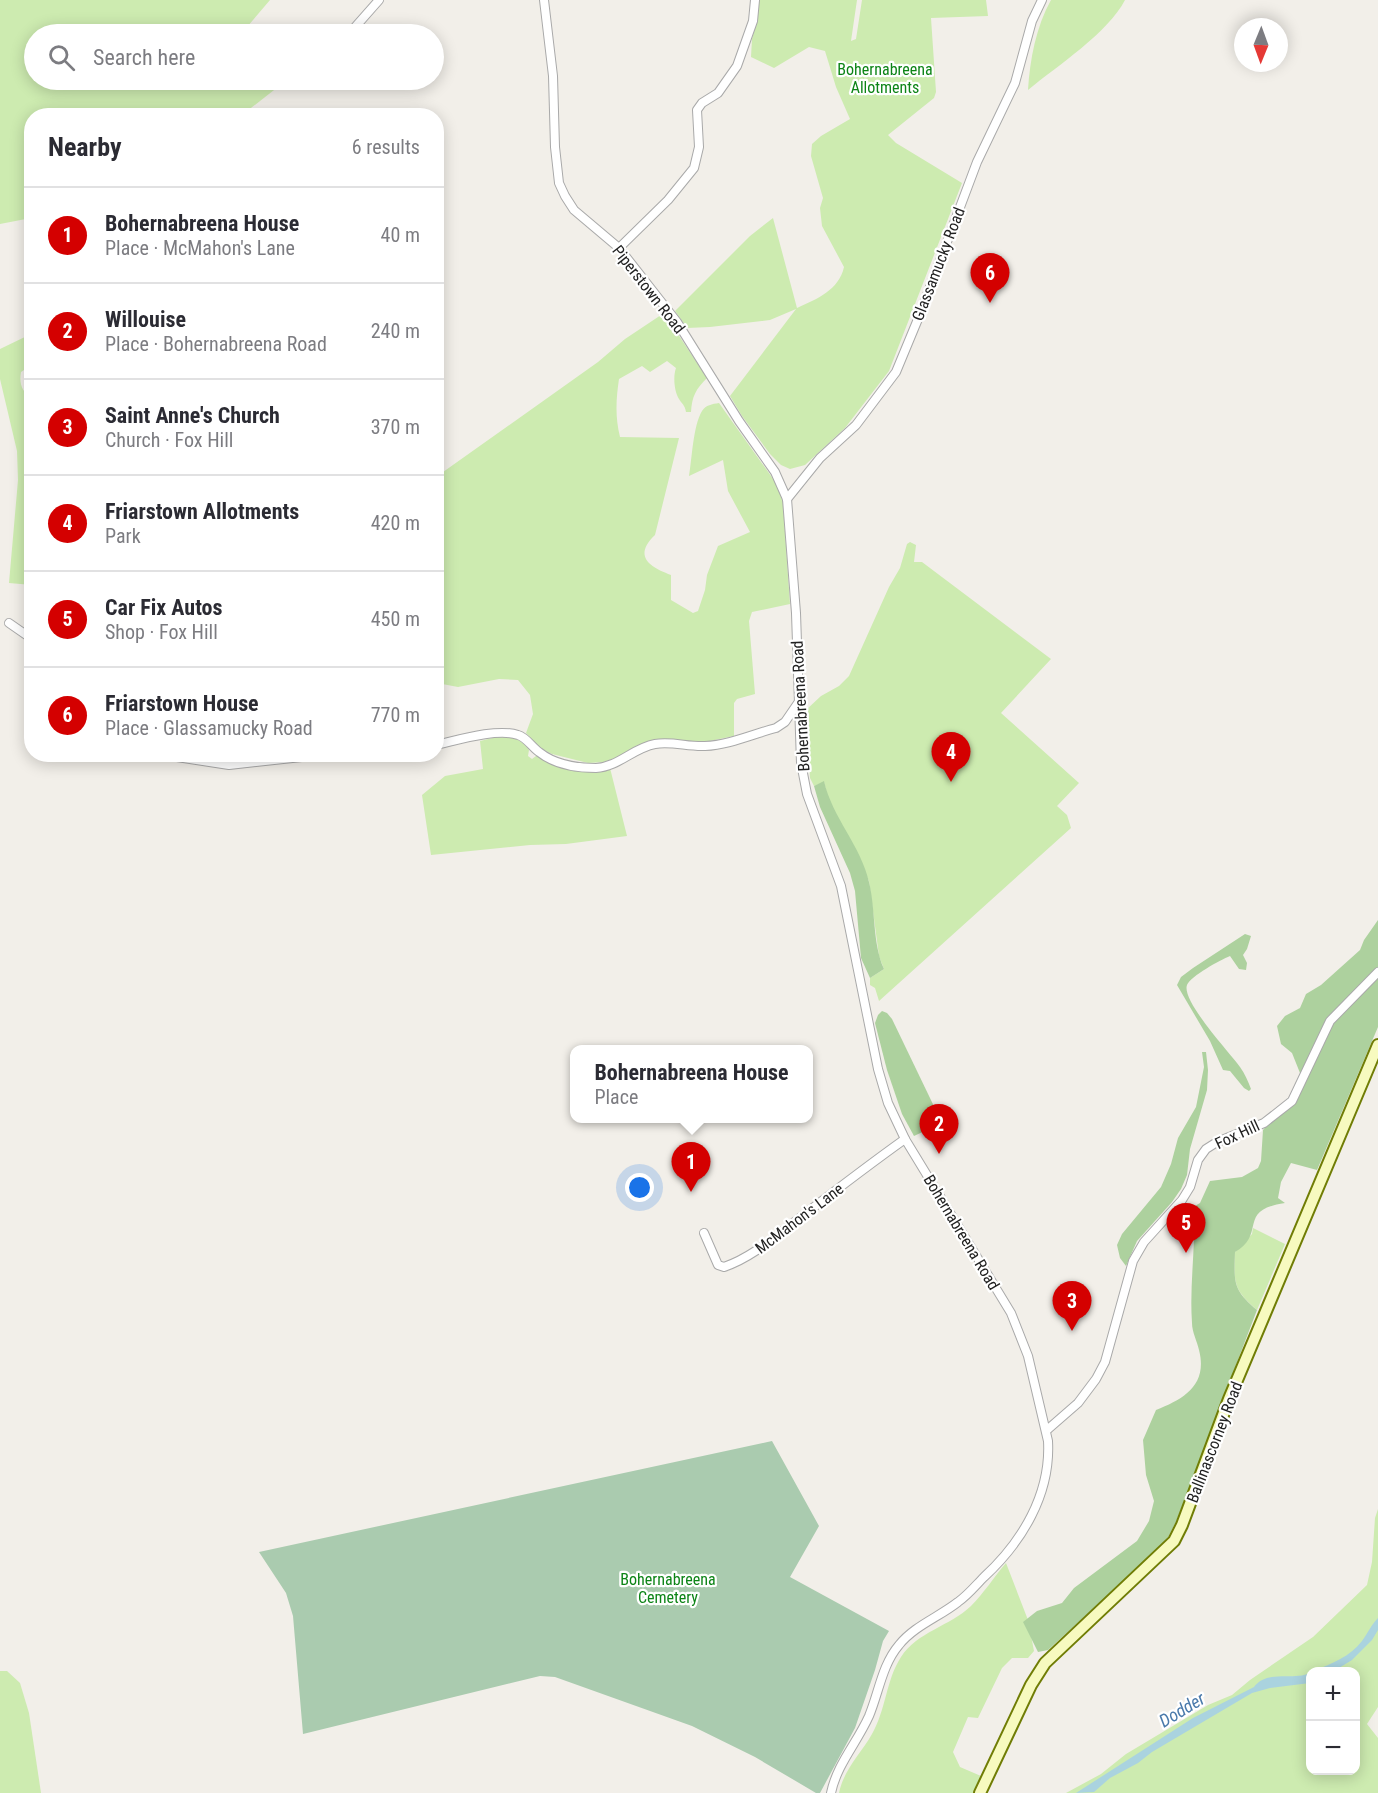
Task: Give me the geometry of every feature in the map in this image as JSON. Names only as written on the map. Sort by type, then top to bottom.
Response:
[{"type":"main road","name":"Ballinascorney Road","points":[[980,1793],[1031,1685],[1045,1663],[1174,1541],[1229,1399],[1378,1045]]},
{"type":"street","points":[[358,24],[379,0]]},
{"type":"street","name":"Piperstown Road","points":[[544,0],[553,76],[555,147],[559,183],[574,210],[619,248],[677,322],[734,413],[775,472],[787,499]]},
{"type":"street","points":[[619,248],[668,200],[694,168],[699,147],[697,110],[702,103],[718,93],[737,66],[753,21],[755,0]]},
{"type":"street","name":"Glassamucky Road","points":[[787,499],[820,458],[856,425],[896,372],[977,162],[1015,83],[1032,21],[1042,0]]},
{"type":"street","name":"Bohernabreena Road","points":[[787,499],[796,613],[798,703],[803,778],[841,886],[882,1086],[905,1139],[1011,1313],[1028,1356],[1047,1430],[1049,1455],[1041,1497],[1027,1524],[1003,1557],[973,1589],[948,1610],[910,1634],[893,1653],[870,1714],[839,1766],[831,1793]]},
{"type":"street","points":[[9,623],[24,633]]},
{"type":"street","points":[[444,744],[509,733],[521,735],[541,754],[561,763],[596,768],[617,762],[643,747],[654,744],[706,746],[776,728],[785,722],[798,703]]},
{"type":"street","points":[[209,762],[229,765],[256,762]]},
{"type":"street","name":"Fox Hill","points":[[1047,1430],[1078,1403],[1096,1379],[1105,1362],[1133,1262],[1144,1242],[1182,1200],[1190,1187],[1198,1160],[1212,1146],[1264,1123],[1292,1101],[1330,1021],[1378,972]]},
{"type":"street","name":"McMahon's Lane","points":[[704,1233],[718,1264],[724,1268],[733,1264],[767,1243],[905,1139]]},
{"type":"green space","points":[[0,0],[270,0],[250,24],[24,24],[24,90],[274,90],[251,108],[24,108],[24,219],[0,224]]},
{"type":"green space","name":"Bohernabreena Allotments","points":[[759,0],[857,0],[851,41],[856,39],[862,0],[986,0],[988,16],[931,18],[936,92],[934,98],[888,135],[896,143],[962,183],[889,371],[845,428],[805,465],[790,469],[781,465],[770,454],[730,396],[796,309],[770,320],[687,328],[675,311],[750,236],[773,218],[797,308],[832,288],[844,267],[822,226],[820,208],[823,198],[811,156],[812,144],[850,119],[836,87],[825,51],[809,47],[774,68],[751,57]]},
{"type":"green space","points":[[1051,0],[1125,0],[1107,25],[1028,90],[1035,44],[1041,21]]},
{"type":"green space","points":[[664,313],[707,378],[695,393],[691,412],[686,412],[677,396],[674,384],[676,368],[667,361],[650,372],[642,366],[619,379],[617,422],[620,437],[679,438],[655,535],[645,549],[645,555],[650,564],[671,575],[671,600],[693,613],[698,611],[707,575],[718,546],[750,532],[728,491],[723,460],[689,476],[699,417],[705,407],[719,403],[776,483],[783,502],[790,604],[752,612],[749,621],[755,694],[737,699],[734,703],[734,736],[700,743],[658,740],[636,746],[604,762],[588,763],[552,754],[540,748],[526,733],[533,714],[530,695],[518,680],[499,679],[458,687],[444,684],[444,471],[598,362],[625,339]]},
{"type":"green space","points":[[24,337],[24,370],[21,372],[20,381],[24,390],[24,584],[9,583],[18,480],[17,451],[0,379],[0,349]]},
{"type":"green space","points":[[910,542],[916,545],[914,562],[922,562],[1051,659],[1001,713],[1079,783],[1057,806],[1067,815],[1071,828],[879,1001],[875,988],[870,985],[870,978],[884,969],[879,956],[869,881],[828,798],[824,782],[814,786],[810,778],[806,710],[849,676],[889,587],[900,568],[907,544]]},
{"type":"green space","points":[[501,736],[523,743],[529,750],[528,756],[532,759],[536,756],[610,768],[627,836],[566,844],[530,845],[431,855],[422,795],[445,776],[483,769],[480,741]]},
{"type":"green space","points":[[824,781],[833,807],[860,856],[869,882],[876,937],[884,969],[870,978],[861,958],[855,891],[850,873],[820,807],[814,786]]},
{"type":"green space","points":[[1378,920],[1378,1027],[1317,1170],[1291,1163],[1281,1182],[1278,1198],[1285,1203],[1270,1206],[1261,1211],[1256,1217],[1249,1238],[1235,1252],[1235,1279],[1239,1291],[1257,1310],[1176,1522],[1165,1543],[1048,1650],[1038,1652],[1023,1622],[1037,1611],[1062,1603],[1074,1588],[1137,1541],[1149,1521],[1154,1501],[1146,1475],[1143,1440],[1156,1410],[1184,1395],[1197,1381],[1200,1373],[1201,1362],[1191,1312],[1194,1239],[1183,1238],[1179,1229],[1180,1215],[1200,1203],[1210,1181],[1242,1177],[1258,1168],[1261,1161],[1263,1130],[1304,1083],[1292,1053],[1281,1044],[1277,1026],[1285,1016],[1300,1008],[1306,994],[1321,985],[1360,950]]},
{"type":"green space","points":[[1245,934],[1251,936],[1243,955],[1247,963],[1246,970],[1239,969],[1230,956],[1194,977],[1187,985],[1187,993],[1199,1015],[1242,1070],[1251,1089],[1249,1091],[1230,1071],[1223,1070],[1210,1041],[1177,985],[1181,977],[1193,968]]},
{"type":"green space","points":[[882,1011],[892,1019],[942,1123],[914,1136],[902,1114],[887,1070],[875,1023]]},
{"type":"green space","points":[[1202,1052],[1206,1052],[1207,1090],[1190,1149],[1187,1175],[1172,1202],[1137,1241],[1126,1266],[1120,1258],[1117,1245],[1122,1234],[1161,1187],[1171,1164],[1178,1138],[1196,1107],[1204,1067]]},
{"type":"green space","points":[[1253,1228],[1285,1244],[1257,1310],[1239,1291],[1235,1278],[1235,1252],[1252,1234]]},
{"type":"green space","name":"Bohernabreena Cemetery","points":[[772,1441],[819,1526],[790,1577],[889,1631],[883,1641],[855,1728],[820,1793],[816,1793],[755,1757],[692,1726],[555,1677],[540,1676],[303,1734],[293,1616],[286,1593],[259,1552]]},
{"type":"green space","points":[[1378,1509],[1378,1707],[1367,1724],[1378,1738],[1378,1793],[1066,1793],[1101,1774],[1126,1754],[1208,1705],[1232,1695],[1313,1637],[1367,1585],[1372,1562],[1375,1518]]},
{"type":"green space","points":[[1006,1563],[1028,1620],[1034,1651],[1028,1658],[1012,1658],[1002,1668],[978,1718],[968,1717],[953,1752],[960,1767],[981,1776],[973,1793],[839,1793],[848,1769],[877,1725],[892,1675],[901,1657],[916,1641],[971,1606]]},
{"type":"green space","points":[[0,1671],[7,1671],[20,1683],[29,1713],[41,1793],[0,1793]]},
{"type":"water","points":[[1378,1618],[1378,1630],[1372,1640],[1352,1660],[1341,1667],[1323,1667],[1340,1659],[1357,1647]]},
{"type":"water","points":[[1306,1674],[1306,1684],[1270,1688],[1252,1693],[1110,1778],[1094,1792],[1076,1793],[1193,1718],[1254,1687],[1266,1678]]},
{"type":"place","name":"Friarstown House","points":[[990,303]]},
{"type":"place","name":"Friarstown Allotments","points":[[951,782]]},
{"type":"place","name":"Willouise","points":[[939,1154]]},
{"type":"place","name":"Bohernabreena House","points":[[691,1192]]},
{"type":"place","name":"Car Fix Autos","points":[[1186,1253]]},
{"type":"place","name":"Saint Anne's Church","points":[[1072,1331]]},
{"type":"water label","name":"Dodder","points":[[1182,1710]]}]
